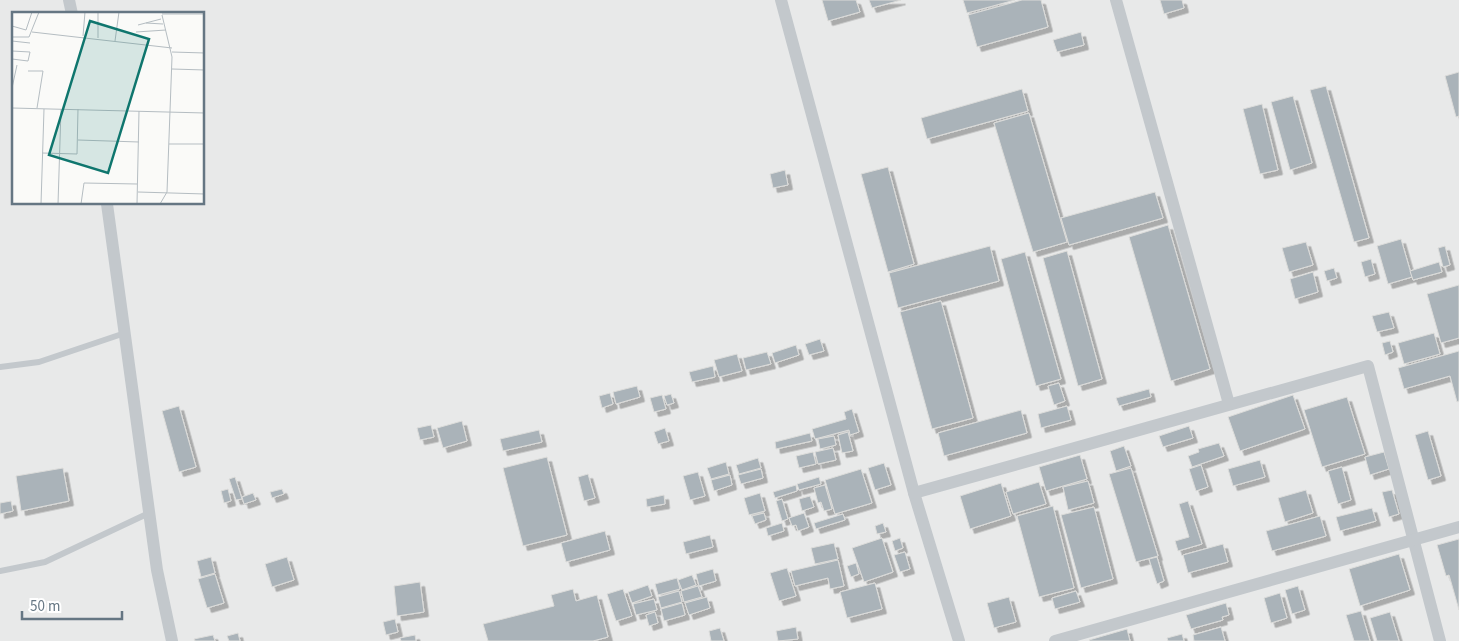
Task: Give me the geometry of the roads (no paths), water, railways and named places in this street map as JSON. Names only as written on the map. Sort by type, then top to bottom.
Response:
[{"type":"street","points":[[781,0],[914,493],[959,641]]},
{"type":"street","points":[[1116,0],[1229,404]]},
{"type":"street","points":[[107,205],[157,570],[172,641]]},
{"type":"street","points":[[914,493],[1368,366],[1440,641]]},
{"type":"street","points":[[1055,641],[1459,527]]},
{"type":"lane","points":[[0,366],[39,362],[125,333]]},
{"type":"lane","points":[[0,571],[45,562],[149,512]]}]
